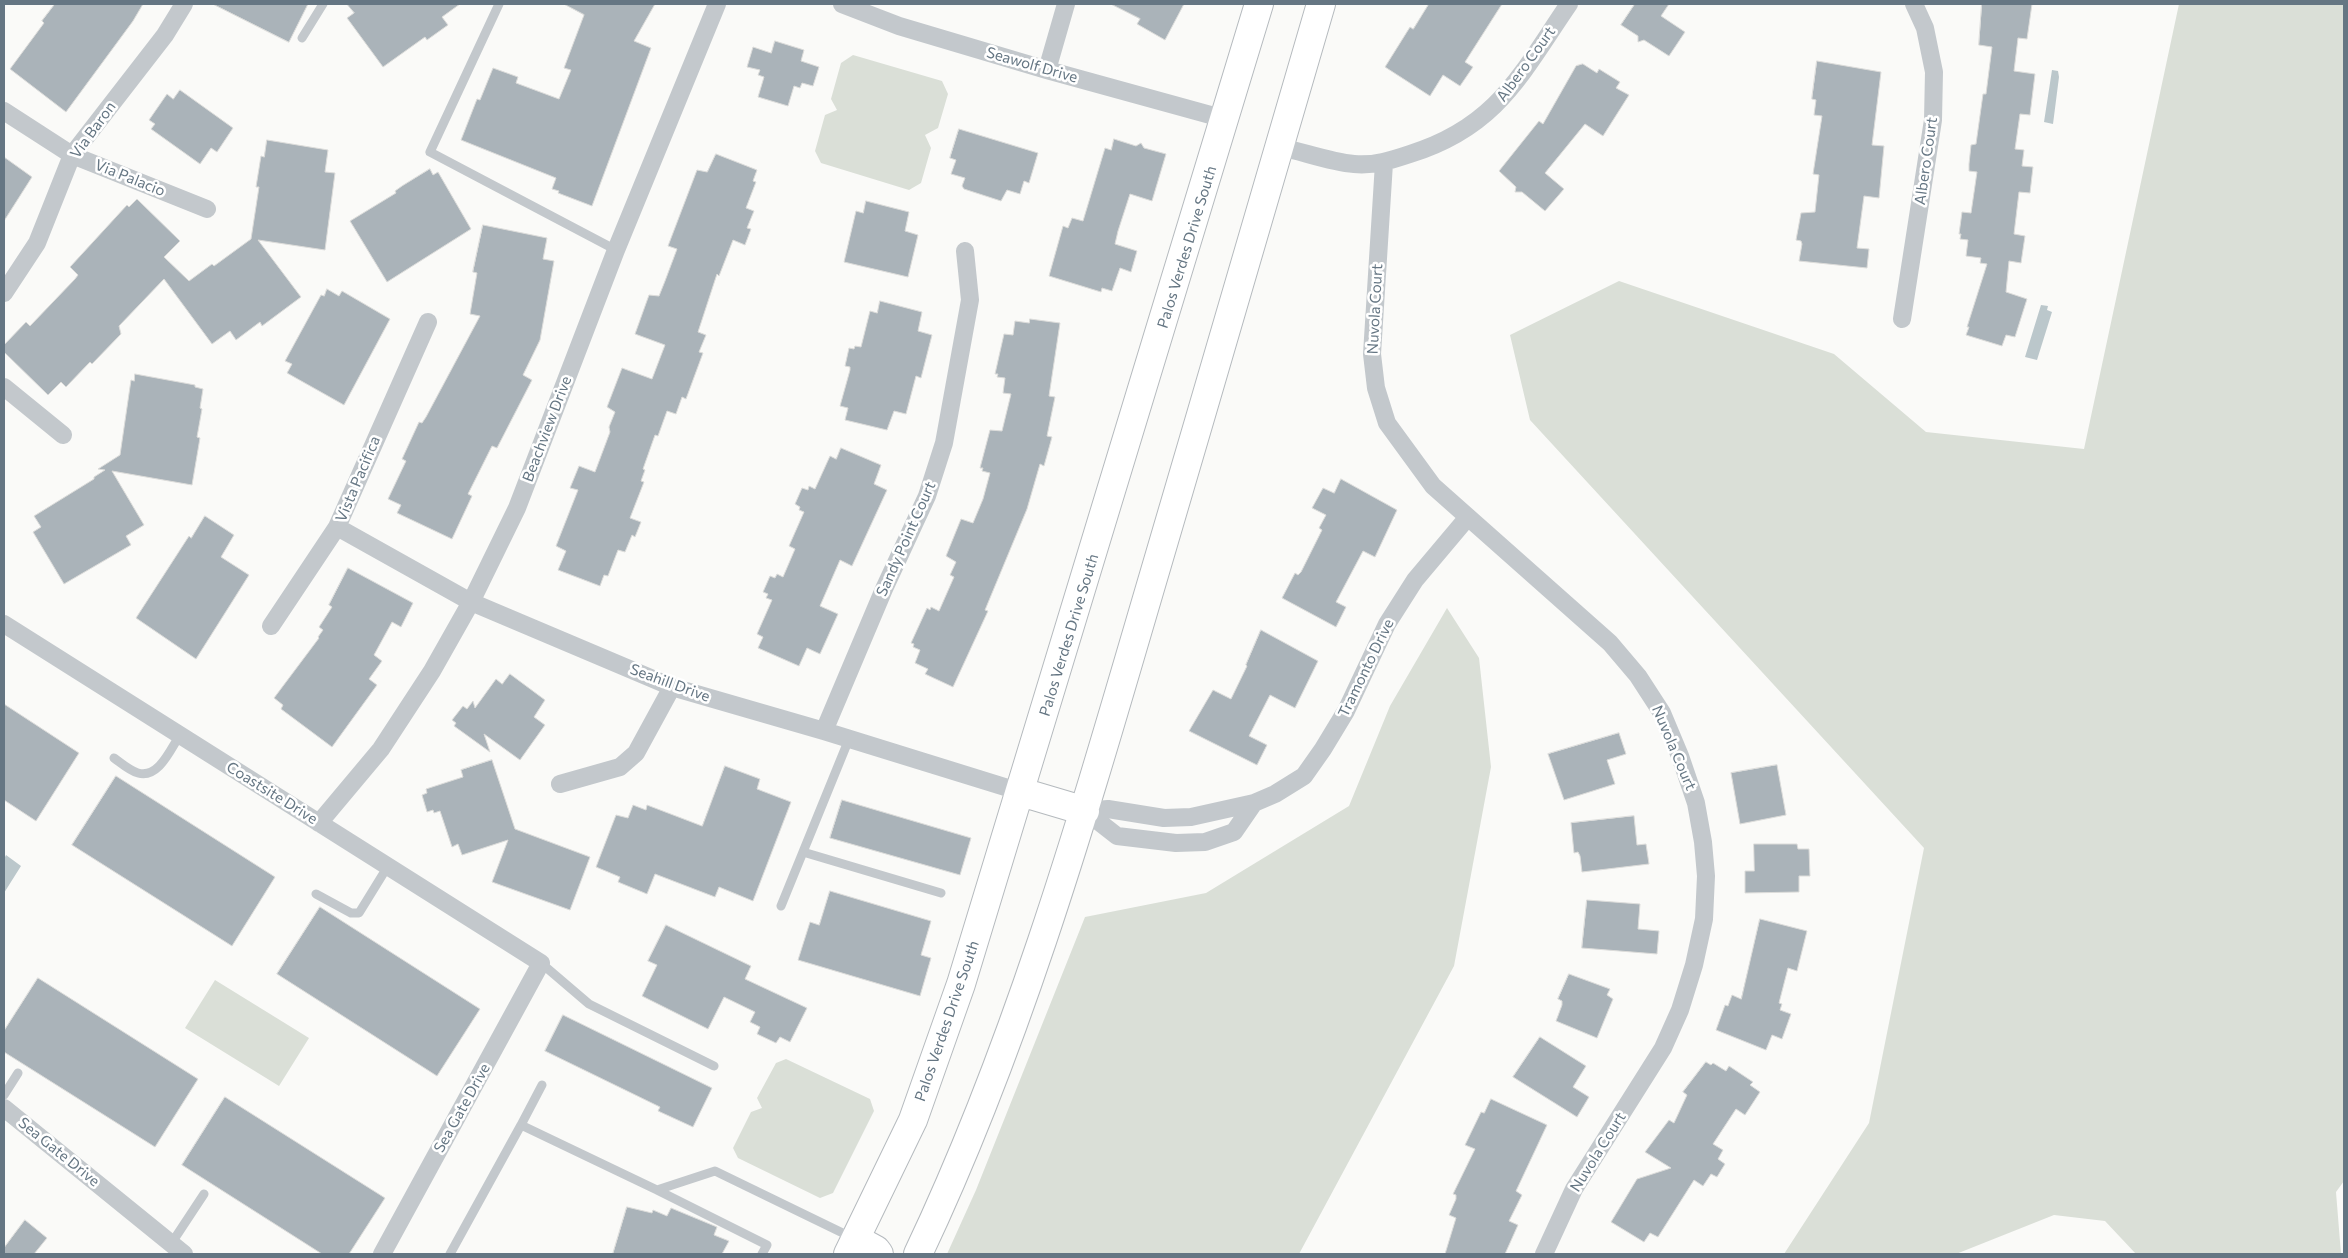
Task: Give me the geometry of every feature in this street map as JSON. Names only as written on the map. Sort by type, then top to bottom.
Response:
[{"type":"main road","name":"Palos Verdes Drive South","points":[[852,1246],[912,1120],[940,1048],[1021,792],[1259,4]]},
{"type":"main road","points":[[918,1254],[950,1185],[1004,1048],[1085,811],[1321,4]]},
{"type":"main road","points":[[1021,792],[1085,811]]},
{"type":"main road","points":[[852,1246],[876,1250],[879,1254]]},
{"type":"street","name":"Via Baron","points":[[4,293],[37,243],[72,155],[165,35],[184,4]]},
{"type":"street","name":"Beachview Drive","points":[[319,823],[381,749],[432,671],[471,602],[517,508],[616,250],[717,4]]},
{"type":"street","name":"Seawolf Drive","points":[[842,4],[899,26],[1046,70],[1225,119]]},
{"type":"street","points":[[1046,70],[1066,4]]},
{"type":"street","name":"Albero Court","points":[[1280,147],[1354,164],[1384,163],[1450,138],[1473,125],[1498,104],[1569,4]]},
{"type":"street","name":"Albero Court","points":[[1902,320],[1932,120],[1934,72],[1924,28],[1914,4]]},
{"type":"street","name":"Via Palacio","points":[[4,111],[72,155],[207,209]]},
{"type":"street","name":"Nuvola Court","points":[[1384,163],[1372,354],[1376,388],[1387,423],[1406,452],[1433,486],[1610,643],[1638,676],[1662,713],[1680,756],[1696,803],[1705,868],[1704,919],[1694,965],[1680,1010],[1663,1048],[1574,1189],[1544,1254]]},
{"type":"street","name":"Sandy Point Court","points":[[824,731],[884,589],[927,496],[944,443],[970,300],[966,251]]},
{"type":"street","name":"Vista Pacifica","points":[[272,626],[337,527],[428,322]]},
{"type":"street","points":[[4,388],[64,434]]},
{"type":"street","name":"Tramonto Drive","points":[[1085,811],[1108,809],[1164,818],[1191,817],[1254,803],[1275,794],[1304,776],[1323,750],[1346,712],[1386,624],[1415,580],[1468,517]]},
{"type":"street","name":"Seahill Drive","points":[[337,527],[471,602],[672,687],[824,731],[1021,792]]},
{"type":"street","name":"Coastsite Drive","points":[[4,624],[541,963]]},
{"type":"street","points":[[560,784],[620,767],[636,753],[672,687]]},
{"type":"street","points":[[1085,811],[1117,836],[1176,843],[1205,842],[1234,832],[1254,803]]},
{"type":"street","name":"Sea Gate Drive","points":[[382,1254],[541,963]]},
{"type":"street","name":"Sea Gate Drive","points":[[4,1108],[178,1249]]},
{"type":"lane","points":[[302,38],[323,4]]},
{"type":"lane","points":[[499,4],[430,152],[616,250]]},
{"type":"lane","points":[[114,758],[139,774],[152,772],[160,765],[180,735]]},
{"type":"lane","points":[[781,906],[849,739]]},
{"type":"lane","points":[[803,852],[941,893]]},
{"type":"lane","points":[[316,894],[351,913],[359,913],[388,866]]},
{"type":"lane","points":[[541,963],[589,1004],[714,1066]]},
{"type":"lane","points":[[4,1095],[18,1073]]},
{"type":"lane","points":[[450,1254],[542,1085]]},
{"type":"lane","points":[[521,1125],[767,1245],[762,1254]]},
{"type":"lane","points":[[656,1190],[715,1171],[852,1246]]},
{"type":"lane","points":[[178,1249],[204,1194]]},
{"type":"shaded area","points":[[2179,4],[2344,4],[2344,1181],[2336,1192],[2341,1254],[2136,1254],[2105,1221],[2054,1215],[1956,1254],[1784,1254],[1869,1123],[1924,848],[1530,420],[1510,335],[1619,281],[1834,354],[1926,432],[2084,449]]},
{"type":"shaded area","points":[[853,55],[942,81],[948,94],[938,128],[925,135],[931,148],[921,183],[909,190],[821,163],[815,151],[825,115],[837,110],[831,99],[841,63]]},
{"type":"shaded area","points":[[2052,70],[2058,71],[2059,77],[2053,124],[2044,122]]},
{"type":"shaded area","points":[[2041,305],[2048,306],[2047,310],[2052,312],[2037,360],[2025,357]]},
{"type":"shaded area","points":[[1447,608],[1479,658],[1491,767],[1454,966],[1299,1254],[947,1254],[976,1190],[1085,917],[1206,893],[1349,806],[1390,706]]},
{"type":"shaded area","points":[[6,855],[21,866],[4,893],[4,859]]},
{"type":"shaded area","points":[[215,980],[309,1038],[279,1086],[185,1028]]},
{"type":"shaded area","points":[[786,1059],[870,1099],[874,1111],[833,1193],[820,1198],[738,1158],[733,1148],[751,1112],[762,1108],[757,1098],[776,1063]]},
{"type":"building","points":[[55,4],[143,4],[133,21],[66,112],[10,69],[44,23],[42,21]]},
{"type":"building","points":[[213,4],[308,4],[289,42]]},
{"type":"building","points":[[347,4],[460,4],[442,17],[448,25],[427,40],[425,37],[383,67],[347,18],[354,13]]},
{"type":"building","points":[[564,4],[655,4],[634,41],[651,48],[592,206],[552,189],[556,178],[461,140],[477,99],[480,100],[493,68],[518,77],[516,83],[559,99],[571,70],[564,68],[584,15]]},
{"type":"building","points":[[1111,4],[1184,4],[1165,40],[1137,24],[1140,19]]},
{"type":"building","points":[[1429,4],[1502,4],[1465,62],[1473,67],[1460,86],[1443,75],[1430,96],[1385,67],[1410,27],[1413,29]]},
{"type":"building","points":[[1635,4],[1669,4],[1661,16],[1685,32],[1669,56],[1644,40],[1638,42],[1638,36],[1621,25]]},
{"type":"building","points":[[1982,4],[2032,4],[2027,39],[2018,38],[2014,71],[2035,74],[2030,115],[2020,114],[2015,149],[2024,150],[2022,166],[2033,167],[2030,193],[2019,192],[2014,234],[2025,236],[2021,263],[2009,261],[2006,292],[2027,299],[2015,337],[2006,335],[2002,346],[1966,335],[1987,264],[1980,263],[1981,258],[1966,256],[1968,240],[1960,239],[1961,234],[1959,234],[1962,212],[1971,213],[1977,172],[1969,171],[1971,145],[1976,144],[1983,94],[1986,94],[1992,47],[1979,45]]},
{"type":"building","points":[[775,41],[804,50],[801,61],[819,67],[813,86],[802,83],[800,88],[794,86],[788,106],[758,97],[764,77],[758,75],[760,70],[747,67],[753,47],[771,53]]},
{"type":"building","points":[[1817,61],[1881,72],[1872,145],[1884,146],[1879,198],[1864,196],[1857,248],[1869,249],[1867,268],[1799,261],[1802,244],[1801,241],[1796,240],[1801,213],[1815,212],[1819,175],[1813,174],[1822,116],[1814,115],[1816,100],[1812,99]]},
{"type":"building","points":[[1583,64],[1597,73],[1599,69],[1620,82],[1616,88],[1629,95],[1603,136],[1585,124],[1545,173],[1564,189],[1545,211],[1522,192],[1515,192],[1516,187],[1499,171],[1539,121],[1543,124],[1576,66]]},
{"type":"building","points":[[180,90],[233,128],[217,152],[211,148],[200,164],[151,129],[155,124],[149,120],[167,94],[173,99]]},
{"type":"building","points":[[959,129],[1038,153],[1029,183],[1024,181],[1020,194],[1007,190],[1001,201],[964,189],[962,186],[965,178],[951,174],[956,160],[950,158]]},
{"type":"building","points":[[1114,139],[1136,146],[1141,143],[1144,148],[1166,154],[1152,201],[1130,194],[1118,231],[1115,244],[1137,251],[1131,272],[1120,268],[1112,291],[1102,288],[1101,292],[1049,276],[1063,226],[1068,228],[1072,218],[1083,221],[1105,148],[1111,150]]},
{"type":"building","points":[[267,140],[328,150],[325,172],[335,173],[325,250],[258,240],[301,297],[262,326],[260,322],[236,340],[230,331],[212,344],[164,279],[119,326],[121,334],[92,364],[90,362],[66,387],[61,382],[48,395],[4,352],[4,345],[26,322],[30,326],[75,279],[78,275],[70,267],[127,205],[129,207],[137,199],[180,241],[164,257],[189,281],[212,264],[214,266],[251,239],[259,187],[256,187],[261,156],[264,157]]},
{"type":"building","points":[[716,154],[757,170],[753,181],[756,182],[746,208],[754,211],[747,228],[751,229],[745,245],[733,240],[719,276],[717,274],[698,332],[706,335],[699,352],[703,353],[686,399],[682,397],[676,414],[667,411],[658,436],[655,435],[643,469],[645,470],[641,481],[644,482],[630,518],[641,522],[635,537],[632,535],[625,552],[618,550],[608,576],[604,575],[600,586],[558,570],[566,551],[556,546],[578,490],[570,488],[579,466],[595,472],[610,432],[609,427],[615,412],[607,407],[622,368],[652,379],[665,345],[635,334],[649,295],[659,296],[665,281],[677,249],[668,246],[697,170],[707,172]]},
{"type":"building","points":[[4,157],[32,177],[4,221]]},
{"type":"building","points":[[430,169],[433,175],[438,172],[471,229],[387,282],[350,221],[396,193],[395,191],[402,186]]},
{"type":"building","points":[[866,201],[909,212],[905,231],[918,235],[908,277],[844,262],[856,211],[863,213]]},
{"type":"building","points":[[483,225],[547,238],[543,259],[554,261],[540,340],[523,375],[532,380],[497,448],[492,446],[468,494],[472,496],[452,539],[397,513],[401,505],[388,499],[406,461],[402,459],[419,422],[422,423],[426,417],[480,316],[470,314],[477,273],[473,272]]},
{"type":"building","points":[[327,289],[339,296],[342,291],[390,319],[344,405],[287,373],[292,364],[285,361],[321,295],[324,296]]},
{"type":"building","points":[[880,301],[922,312],[918,331],[932,335],[921,378],[916,376],[906,414],[894,411],[887,430],[845,420],[848,408],[840,406],[850,370],[850,367],[845,366],[849,348],[861,347],[870,311],[877,313]]},
{"type":"building","points":[[1030,319],[1060,323],[1049,396],[1055,397],[1047,436],[1052,437],[1044,466],[1040,464],[1027,509],[985,610],[988,611],[953,687],[925,674],[928,669],[915,663],[920,650],[913,647],[914,644],[911,643],[927,608],[930,610],[931,607],[939,611],[954,577],[950,575],[956,562],[946,556],[961,519],[973,523],[983,499],[990,473],[982,471],[983,468],[980,468],[990,430],[1002,431],[1011,394],[1003,393],[1005,378],[997,377],[998,374],[995,374],[1004,334],[1013,335],[1015,321],[1029,323]]},
{"type":"building","points":[[135,374],[195,385],[195,387],[203,389],[197,437],[200,438],[192,485],[112,471],[144,525],[126,536],[131,545],[64,584],[33,532],[41,527],[34,516],[94,479],[94,477],[105,470],[98,469],[120,455],[131,380],[134,381]]},
{"type":"building","points":[[841,448],[881,465],[874,484],[887,490],[852,566],[840,560],[820,606],[838,614],[820,654],[807,648],[799,666],[758,648],[763,637],[757,634],[772,600],[766,598],[768,594],[763,592],[770,576],[775,578],[777,574],[783,577],[795,549],[789,546],[804,512],[799,510],[800,507],[795,504],[802,488],[808,490],[809,486],[815,489],[830,456],[836,459]]},
{"type":"building","points":[[1341,479],[1397,510],[1375,557],[1363,551],[1336,602],[1346,607],[1336,627],[1282,598],[1295,573],[1298,575],[1301,572],[1322,530],[1319,528],[1326,515],[1312,508],[1323,488],[1334,493]]},
{"type":"building","points":[[205,516],[234,535],[221,557],[249,575],[196,659],[136,618],[189,536],[191,538]]},
{"type":"building","points":[[348,568],[413,603],[401,627],[392,622],[374,655],[382,661],[369,679],[377,685],[332,747],[281,709],[283,705],[274,698],[319,638],[323,630],[319,627],[332,607],[329,605]]},
{"type":"building","points":[[1261,630],[1318,661],[1295,708],[1270,695],[1249,736],[1267,745],[1257,765],[1189,731],[1213,690],[1231,699],[1247,666]]},
{"type":"building","points":[[510,674],[545,700],[534,717],[545,725],[520,760],[484,734],[490,752],[454,726],[456,723],[452,720],[463,706],[467,709],[473,701],[475,708],[496,679],[502,684]]},
{"type":"building","points":[[4,704],[79,753],[36,821],[4,800]]},
{"type":"building","points":[[1619,733],[1626,754],[1607,760],[1615,784],[1564,800],[1548,754]]},
{"type":"building","points":[[492,760],[515,829],[590,857],[570,910],[492,882],[508,840],[462,855],[458,844],[452,847],[440,811],[434,813],[433,810],[427,812],[422,795],[427,793],[426,789],[463,777],[461,770]]},
{"type":"building","points":[[1777,765],[1786,815],[1740,824],[1731,773]]},
{"type":"building","points":[[725,766],[760,779],[757,789],[791,802],[753,901],[719,887],[715,897],[655,874],[647,894],[618,882],[620,877],[596,867],[616,815],[628,818],[633,805],[646,810],[647,805],[702,826]]},
{"type":"building","points":[[116,776],[275,877],[232,946],[72,845]]},
{"type":"building","points":[[842,800],[971,838],[960,875],[830,838]]},
{"type":"building","points":[[1634,816],[1637,845],[1646,844],[1649,864],[1582,872],[1580,856],[1578,852],[1574,853],[1571,823]]},
{"type":"building","points":[[1754,844],[1797,844],[1798,849],[1809,849],[1810,876],[1799,876],[1799,892],[1745,893],[1745,871],[1754,871]]},
{"type":"building","points":[[830,891],[931,921],[921,955],[931,958],[920,996],[798,960],[810,922],[819,925]]},
{"type":"building","points":[[1587,900],[1640,904],[1638,929],[1659,931],[1657,954],[1582,948]]},
{"type":"building","points":[[320,907],[480,1009],[437,1076],[277,974]]},
{"type":"building","points":[[1760,919],[1807,931],[1797,971],[1788,968],[1779,1003],[1782,1004],[1780,1010],[1791,1014],[1782,1039],[1772,1035],[1766,1050],[1716,1030],[1725,1005],[1728,1006],[1732,995],[1741,999]]},
{"type":"building","points":[[666,925],[751,966],[745,979],[807,1008],[790,1042],[780,1037],[776,1043],[757,1034],[760,1027],[750,1022],[755,1012],[724,997],[708,1029],[642,996],[657,965],[648,961]]},
{"type":"building","points":[[1569,974],[1610,989],[1607,995],[1613,999],[1597,1038],[1556,1021],[1562,1005],[1562,1001],[1558,999]]},
{"type":"building","points":[[38,978],[198,1079],[155,1147],[4,1052],[4,1031]]},
{"type":"building","points":[[563,1015],[712,1088],[693,1127],[658,1111],[660,1107],[545,1051]]},
{"type":"building","points":[[1540,1037],[1586,1066],[1573,1087],[1589,1097],[1577,1117],[1513,1077]]},
{"type":"building","points":[[1706,1062],[1711,1065],[1713,1063],[1726,1071],[1729,1066],[1753,1082],[1750,1085],[1760,1092],[1745,1115],[1736,1109],[1713,1144],[1723,1150],[1718,1159],[1725,1164],[1717,1177],[1711,1174],[1703,1186],[1694,1180],[1658,1237],[1650,1233],[1644,1242],[1611,1222],[1637,1179],[1671,1168],[1645,1152],[1669,1120],[1674,1123],[1687,1095],[1683,1092]]},
{"type":"building","points":[[225,1097],[385,1198],[349,1254],[322,1254],[182,1165]]},
{"type":"building","points":[[1491,1099],[1547,1125],[1516,1191],[1522,1195],[1509,1221],[1518,1225],[1505,1254],[1445,1254],[1456,1218],[1449,1215],[1456,1199],[1456,1195],[1453,1194],[1475,1149],[1465,1145],[1481,1112],[1484,1113]]},
{"type":"building","points":[[627,1207],[652,1213],[653,1210],[667,1216],[671,1208],[717,1227],[714,1235],[729,1241],[722,1254],[613,1254]]},
{"type":"building","points":[[25,1220],[47,1238],[34,1254],[4,1254],[4,1248]]}]
